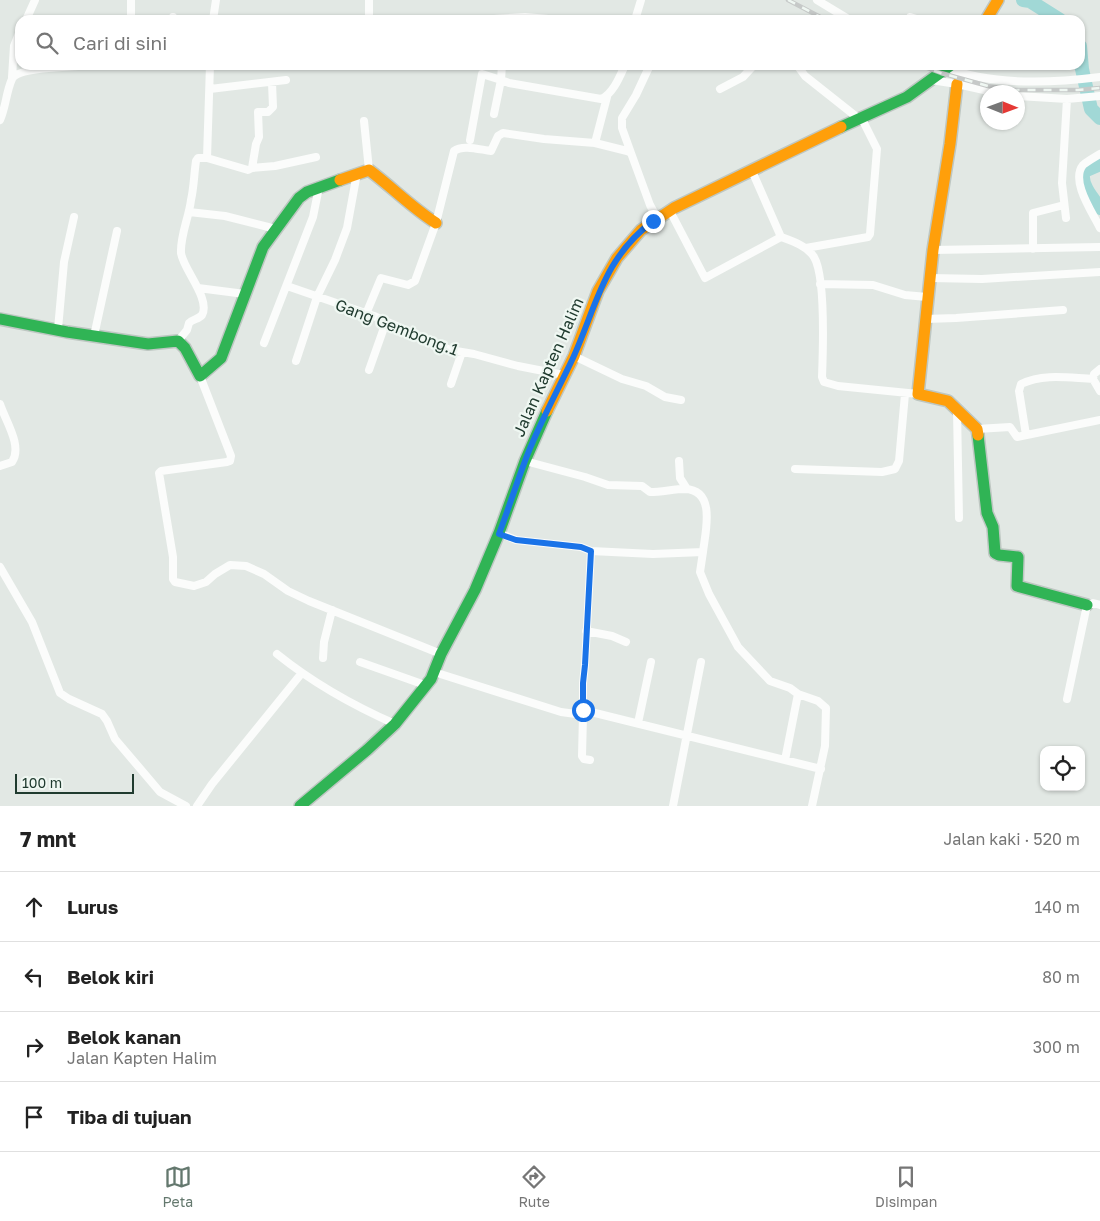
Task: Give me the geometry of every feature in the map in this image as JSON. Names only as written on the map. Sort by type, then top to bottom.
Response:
[{"type":"street","points":[[28,15],[36,0]]},
{"type":"street","points":[[131,0],[131,15]]},
{"type":"street","points":[[214,15],[216,0]]},
{"type":"street","points":[[369,0],[369,15]]},
{"type":"street","points":[[637,15],[642,0]]},
{"type":"street","points":[[817,0],[842,15]]},
{"type":"street","points":[[989,15],[998,0]]},
{"type":"street","points":[[0,120],[12,77],[15,44]]},
{"type":"street","points":[[12,77],[18,73],[38,70]]},
{"type":"street","points":[[207,158],[210,70]]},
{"type":"street","points":[[494,114],[502,70]]},
{"type":"street","points":[[595,143],[606,97],[622,70]]},
{"type":"street","points":[[648,70],[622,118],[622,128],[657,218]]},
{"type":"street","points":[[720,90],[743,77],[749,70]]},
{"type":"street","points":[[801,70],[805,76],[860,117],[878,149],[870,234],[868,237],[806,248]]},
{"type":"street","name":"Jalan Kapten Halim","points":[[300,806],[395,724],[434,672],[441,654],[475,590],[499,534],[525,461],[557,388],[574,356],[598,291],[617,258],[641,230],[670,211],[860,117],[907,96],[931,80],[942,70]]},
{"type":"street","points":[[956,70],[974,77],[1023,81],[1100,77]]},
{"type":"street","points":[[470,140],[482,74],[509,83],[601,99],[606,97]]},
{"type":"street","points":[[210,90],[286,80]]},
{"type":"street","points":[[931,80],[980,89]]},
{"type":"street","points":[[252,168],[259,137],[258,112],[268,112],[273,107],[272,83]]},
{"type":"street","points":[[918,394],[924,319],[957,84]]},
{"type":"street","points":[[1025,96],[1067,99],[1098,98]]},
{"type":"street","points":[[1066,218],[1062,183],[1067,99]]},
{"type":"street","points":[[364,122],[369,170],[417,211],[436,223]]},
{"type":"street","points":[[366,314],[381,278],[408,285],[415,281],[436,223],[454,151],[457,148],[491,151],[498,136],[507,132],[544,139],[595,143],[631,153]]},
{"type":"street","points":[[1100,154],[1084,165],[1079,173],[1079,185],[1100,228]]},
{"type":"street","points":[[0,319],[148,344],[178,341],[189,323],[202,314],[203,304],[198,288],[181,255],[181,246],[198,158],[207,158],[248,170],[316,157]]},
{"type":"street","points":[[200,376],[221,358],[264,247],[299,198],[307,192],[369,170]]},
{"type":"street","points":[[752,171],[781,237],[806,248],[818,265],[822,377],[824,382],[838,386],[918,394],[948,401],[977,429],[987,513],[994,527],[996,554],[1018,556],[1018,586],[1087,606],[1092,603],[1100,605]]},
{"type":"street","points":[[296,361],[317,297],[336,260],[347,228],[357,173]]},
{"type":"street","points":[[264,343],[313,217],[320,187]]},
{"type":"street","points":[[1033,249],[1033,213],[1064,205]]},
{"type":"street","points":[[670,211],[704,278],[781,237]]},
{"type":"street","points":[[189,212],[224,216],[276,229]]},
{"type":"street","points":[[58,329],[64,262],[74,217]]},
{"type":"street","points":[[94,336],[117,231]]},
{"type":"street","points":[[933,250],[1100,247]]},
{"type":"street","points":[[930,278],[982,279],[1100,272]]},
{"type":"street","points":[[820,284],[873,285],[905,295],[927,297]]},
{"type":"street","name":"Gang Gembong.1","points":[[287,286],[366,314],[450,350],[564,375]]},
{"type":"street","points":[[198,288],[245,294]]},
{"type":"street","points":[[924,319],[1063,310]]},
{"type":"street","points":[[369,370],[386,322]]},
{"type":"street","points":[[178,341],[185,348],[200,376],[231,456],[230,461],[227,462],[161,471],[159,473],[173,557],[173,579],[175,582],[194,586],[206,582],[230,565],[246,566],[264,574],[288,591],[441,654]]},
{"type":"street","points":[[451,384],[462,352]]},
{"type":"street","points":[[574,356],[622,379],[646,386],[665,397],[681,400]]},
{"type":"street","points":[[1100,369],[1094,374],[1093,380],[1100,391]]},
{"type":"street","points":[[1026,435],[1019,391],[1021,384],[1042,377],[1093,380]]},
{"type":"street","points":[[795,469],[882,472],[895,469],[899,461],[905,394]]},
{"type":"street","points":[[0,404],[11,432],[15,451],[12,462],[0,466]]},
{"type":"street","points":[[957,410],[959,518]]},
{"type":"street","points":[[977,429],[1010,427],[1015,436],[1100,420]]},
{"type":"street","points":[[525,461],[608,485],[642,486],[650,492],[687,489]]},
{"type":"street","points":[[678,461],[680,478],[687,489],[703,498],[706,506],[700,572],[738,647],[770,682],[790,688],[798,694],[818,701],[826,708],[825,746],[812,806]]},
{"type":"street","points":[[499,534],[516,540],[581,547],[591,551],[653,554],[703,552]]},
{"type":"street","points":[[590,760],[584,759],[582,756],[583,683],[591,551]]},
{"type":"street","points":[[0,567],[32,622],[60,693],[102,714],[108,722],[115,739],[160,792],[186,806]]},
{"type":"street","points":[[1067,699],[1087,606]]},
{"type":"street","points":[[323,658],[324,642],[332,610]]},
{"type":"street","points":[[586,631],[612,636],[626,642]]},
{"type":"street","points":[[277,654],[301,674],[358,708],[395,724]]},
{"type":"street","points":[[360,662],[425,685]]},
{"type":"street","points":[[638,723],[651,662]]},
{"type":"street","points":[[673,806],[700,662]]},
{"type":"street","points":[[434,672],[561,712],[583,713],[638,723],[821,769]]},
{"type":"street","points":[[197,806],[212,784],[301,674]]},
{"type":"street","points":[[785,760],[794,723],[798,694]]},
{"type":"waterway","points":[[1023,0],[1030,1],[1052,15]]},
{"type":"waterway","points":[[1082,70],[1091,109],[1100,118]]},
{"type":"waterway","points":[[1100,164],[1084,171],[1083,176],[1087,190],[1100,208]]},
{"type":"railway","points":[[788,0],[816,15]]},
{"type":"railway","points":[[933,70],[988,86],[1013,90],[1100,88]]},
{"type":"traffic: fast","points":[[841,127],[907,97],[944,70]]},
{"type":"traffic: fast","points":[[0,319],[67,332],[148,344],[178,341],[185,348],[200,376],[221,358],[263,247],[299,198],[307,192],[340,180]]},
{"type":"traffic: fast","points":[[300,806],[395,724],[431,679],[441,654],[475,590],[499,533],[525,461],[547,411]]},
{"type":"traffic: fast","points":[[978,435],[987,513],[993,527],[995,553],[1018,557],[1017,586],[1087,605]]},
{"type":"traffic: slow","points":[[989,15],[998,0]]},
{"type":"traffic: slow","points":[[957,84],[950,144],[933,250],[918,394],[948,401],[977,429],[978,435]]},
{"type":"traffic: slow","points":[[547,411],[574,356],[598,291],[617,258],[641,230],[674,208],[841,127]]},
{"type":"traffic: slow","points":[[340,180],[369,170],[436,223]]},
{"type":"route","points":[[583,710],[591,551],[581,547],[516,540],[499,534],[525,461],[557,388],[574,356],[598,291],[617,258],[631,240],[653,221]]}]
